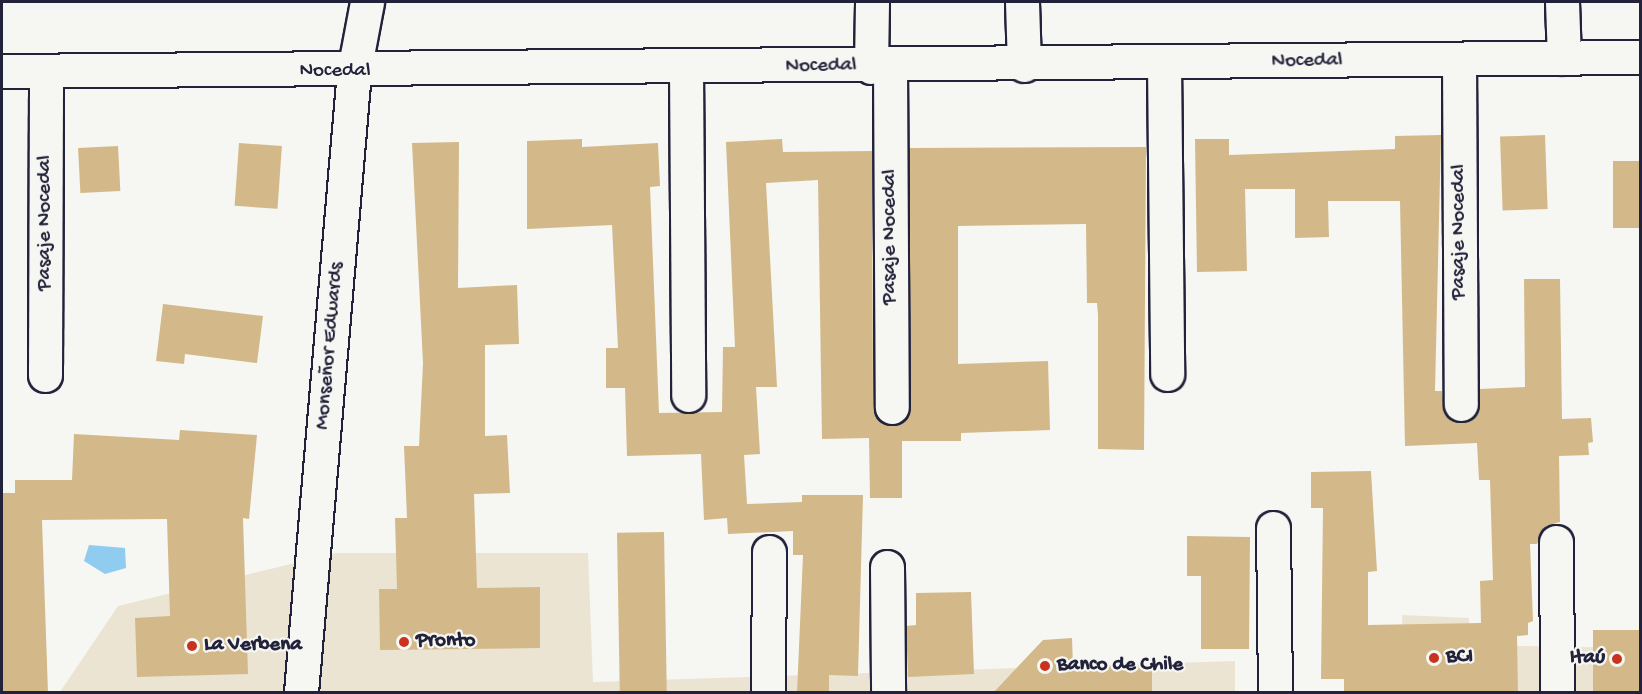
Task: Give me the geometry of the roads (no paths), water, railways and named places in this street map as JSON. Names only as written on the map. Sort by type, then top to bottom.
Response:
[{"type":"street","name":"Monseñor Edwards","points":[[302,693],[354,71],[368,2]]},
{"type":"street","name":"Pasaje Nocedal","points":[[872,2],[881,66],[892,407]]},
{"type":"street","points":[[1022,2],[1024,65]]},
{"type":"street","points":[[1562,2],[1564,58]]},
{"type":"street","name":"Nocedal","points":[[2,71],[686,69],[1641,57]]},
{"type":"street","name":"Pasaje Nocedal","points":[[1459,59],[1461,404]]},
{"type":"street","points":[[1164,63],[1167,374]]},
{"type":"street","points":[[686,69],[688,395]]},
{"type":"street","name":"Pasaje Nocedal","points":[[45,375],[46,71]]},
{"type":"street","points":[[1273,528],[1275,693]]},
{"type":"street","points":[[1556,542],[1557,693]]},
{"type":"street","points":[[768,693],[769,552]]},
{"type":"street","points":[[886,567],[888,693]]},
{"type":"water","points":[[89,545],[125,548],[126,568],[105,574],[84,561]]},
{"type":"place","name":"Pronto","points":[[404,642]]},
{"type":"place","name":"La Verbena","points":[[192,646]]},
{"type":"place","name":"BCI","points":[[1434,658]]},
{"type":"place","name":"Itaú","points":[[1617,659]]},
{"type":"place","name":"Banco de Chile","points":[[1045,666]]}]
